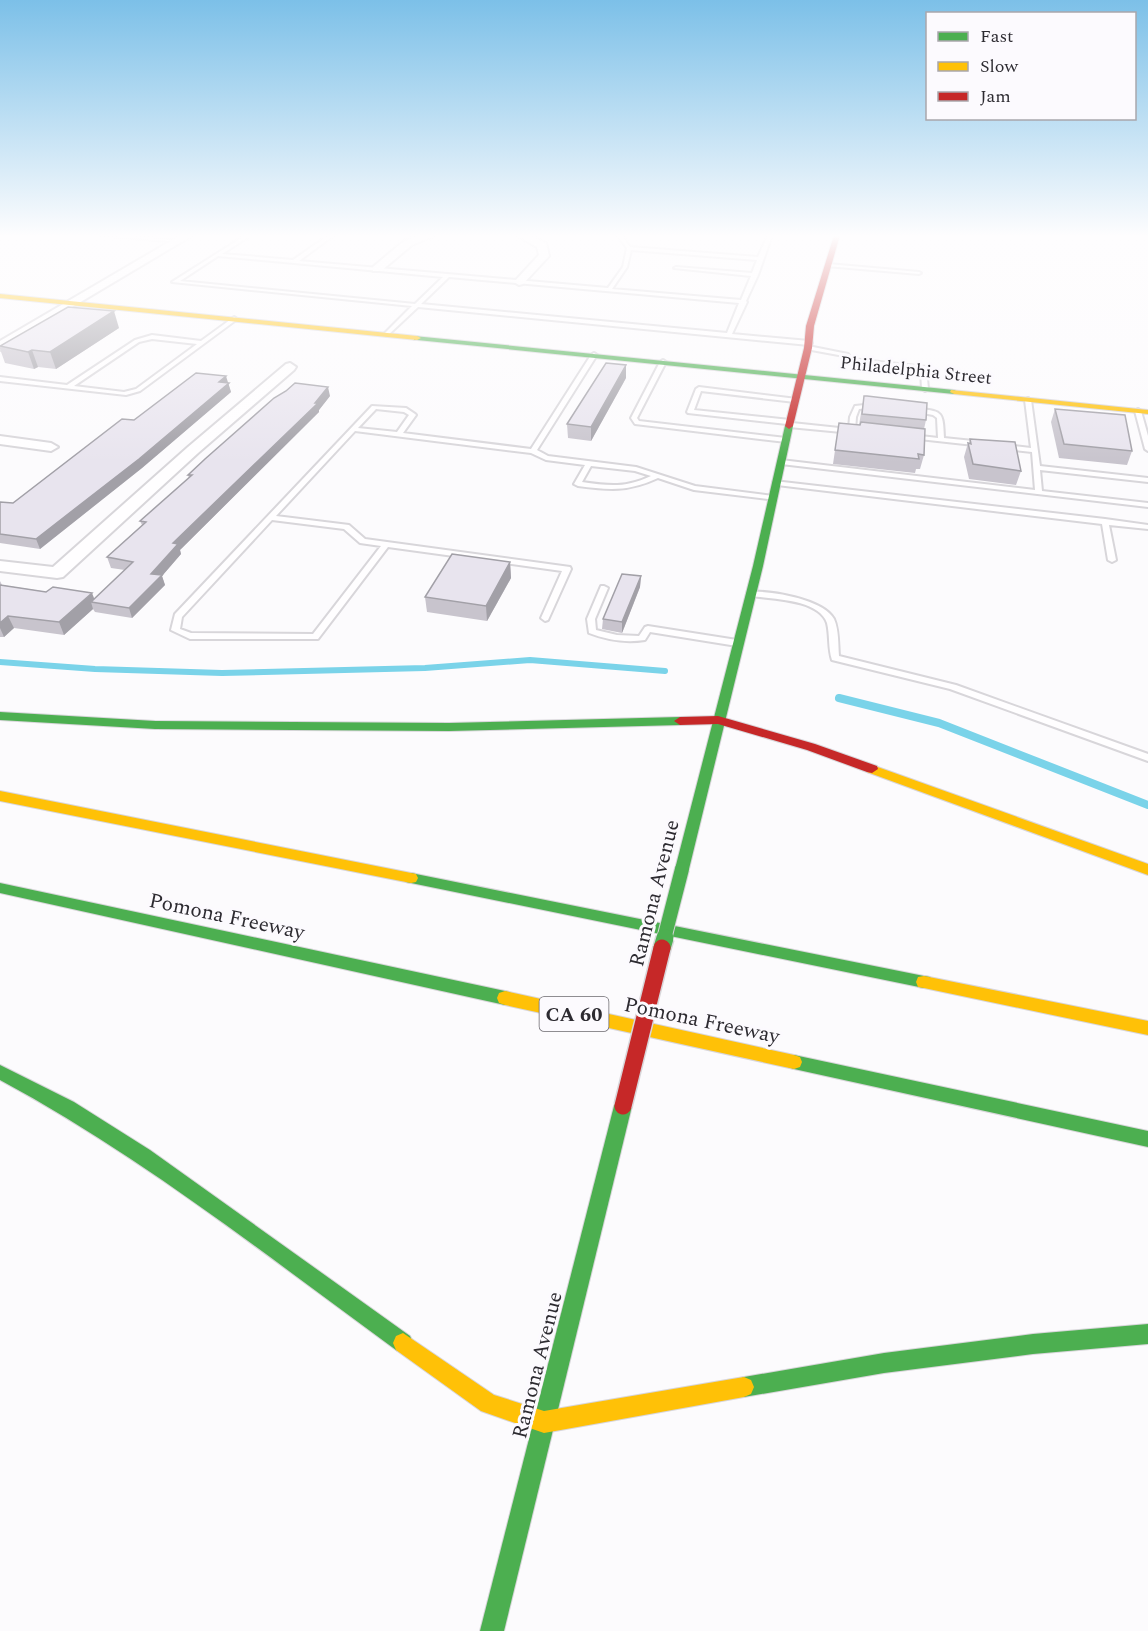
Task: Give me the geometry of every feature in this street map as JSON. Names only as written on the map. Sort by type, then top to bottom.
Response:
[{"type":"main road","name":"Philadelphia Street","points":[[149,311],[1143,411]]},
{"type":"main road","name":"Ramona Avenue","points":[[492,1631],[751,594],[809,346],[810,326],[814,311]]},
{"type":"main road","points":[[0,716],[155,725],[449,727],[718,720],[811,747],[1148,870]]},
{"type":"main road","points":[[0,796],[599,915],[1148,1028]]},
{"type":"main road","name":"Pomona Freeway","points":[[0,888],[1148,1139]]},
{"type":"main road","points":[[0,1072],[68,1108],[144,1156],[488,1404],[544,1422],[884,1363],[1033,1344],[1148,1334]]},
{"type":"street","points":[[0,346],[58,311]]},
{"type":"street","points":[[0,566],[57,573],[193,450],[290,367]]},
{"type":"street","points":[[0,440],[51,447]]},
{"type":"lane","points":[[387,334],[409,311]]},
{"type":"lane","points":[[479,311],[729,335],[809,346],[843,354],[850,361],[924,368],[925,389]]},
{"type":"lane","points":[[729,335],[740,311]]},
{"type":"lane","points":[[0,379],[124,394],[138,390],[234,320]]},
{"type":"lane","points":[[69,387],[137,340],[152,337],[202,343]]},
{"type":"lane","points":[[533,451],[594,355]]},
{"type":"lane","points":[[663,362],[634,418],[637,423],[786,440]]},
{"type":"lane","points":[[795,400],[699,389],[690,412],[863,433]]},
{"type":"lane","points":[[1028,400],[1039,493]]},
{"type":"lane","points":[[852,431],[852,417],[858,407],[864,405],[885,407]]},
{"type":"lane","points":[[386,544],[315,637],[190,636],[175,630],[178,616],[374,407],[406,410],[413,415],[398,435]]},
{"type":"lane","points":[[905,409],[935,413],[940,418],[941,440]]},
{"type":"lane","points":[[1143,411],[1148,449]]},
{"type":"lane","points":[[352,429],[533,451],[546,458],[636,469],[694,488],[773,498]]},
{"type":"lane","points":[[908,437],[1035,450]]},
{"type":"lane","points":[[781,462],[1148,505]]},
{"type":"lane","points":[[589,463],[578,483],[625,489],[634,488],[657,476]]},
{"type":"lane","points":[[1037,468],[1148,480]]},
{"type":"lane","points":[[777,483],[1148,526]]},
{"type":"lane","points":[[270,518],[346,527],[363,541],[567,569],[545,618]]},
{"type":"lane","points":[[1105,521],[1112,560]]},
{"type":"lane","points":[[604,588],[591,619],[592,631],[604,636],[624,639],[642,638],[648,629],[738,643]]},
{"type":"lane","points":[[751,594],[804,602],[821,610],[829,618],[835,658],[953,687],[1148,758]]},
{"type":"building","points":[[61,311],[114,311],[50,352],[32,350],[28,352],[0,346]]},
{"type":"building","points":[[606,363],[626,365],[591,427],[567,424]]},
{"type":"building","points":[[196,373],[226,376],[219,382],[229,383],[139,459],[36,539],[0,534],[0,502],[13,503],[122,419],[134,420]]},
{"type":"building","points":[[295,383],[328,387],[315,403],[318,403],[173,543],[178,544],[151,574],[162,575],[129,608],[91,602],[133,562],[107,557],[146,522],[140,521],[192,475],[188,475],[205,459],[274,398]]},
{"type":"building","points":[[864,396],[927,403],[926,420],[862,414]]},
{"type":"building","points":[[1055,409],[1125,415],[1132,451],[1064,444]]},
{"type":"building","points":[[861,422],[925,429],[924,455],[918,454],[919,459],[835,450],[839,423],[860,425]]},
{"type":"building","points":[[970,439],[1015,442],[1021,471],[973,464],[968,443],[971,444]]},
{"type":"building","points":[[452,554],[510,562],[486,606],[425,597]]},
{"type":"building","points":[[622,574],[641,576],[622,622],[603,619]]},
{"type":"building","points":[[0,585],[46,592],[53,587],[92,593],[59,622],[8,616],[0,623]]},
{"type":"waterway","points":[[0,662],[95,669],[222,673],[425,668],[530,660],[665,671]]},
{"type":"waterway","points":[[839,698],[939,723],[1148,805]]},
{"type":"traffic: fast","points":[[417,338],[954,392]]},
{"type":"traffic: fast","points":[[682,869],[758,566],[789,426]]},
{"type":"traffic: fast","points":[[0,716],[155,725],[449,727],[680,721]]},
{"type":"traffic: fast","points":[[662,948],[682,869]]},
{"type":"traffic: fast","points":[[411,878],[924,982]]},
{"type":"traffic: fast","points":[[0,888],[505,998]]},
{"type":"traffic: fast","points":[[794,1062],[1148,1139]]},
{"type":"traffic: fast","points":[[0,1072],[68,1108],[144,1156],[403,1343]]},
{"type":"traffic: fast","points":[[492,1631],[623,1106]]},
{"type":"traffic: fast","points":[[744,1387],[884,1363],[1033,1344],[1148,1334]]},
{"type":"traffic: slow","points":[[150,311],[417,338]]},
{"type":"traffic: slow","points":[[954,392],[1148,412]]},
{"type":"traffic: slow","points":[[872,769],[1148,870]]},
{"type":"traffic: slow","points":[[0,796],[411,878]]},
{"type":"traffic: slow","points":[[924,982],[1148,1028]]},
{"type":"traffic: slow","points":[[505,998],[794,1062]]},
{"type":"traffic: slow","points":[[403,1343],[488,1404],[544,1422],[744,1387]]},
{"type":"traffic: jam","points":[[789,426],[814,311]]},
{"type":"traffic: jam","points":[[680,721],[718,720],[811,747],[872,769]]},
{"type":"traffic: jam","points":[[623,1106],[662,948]]}]
